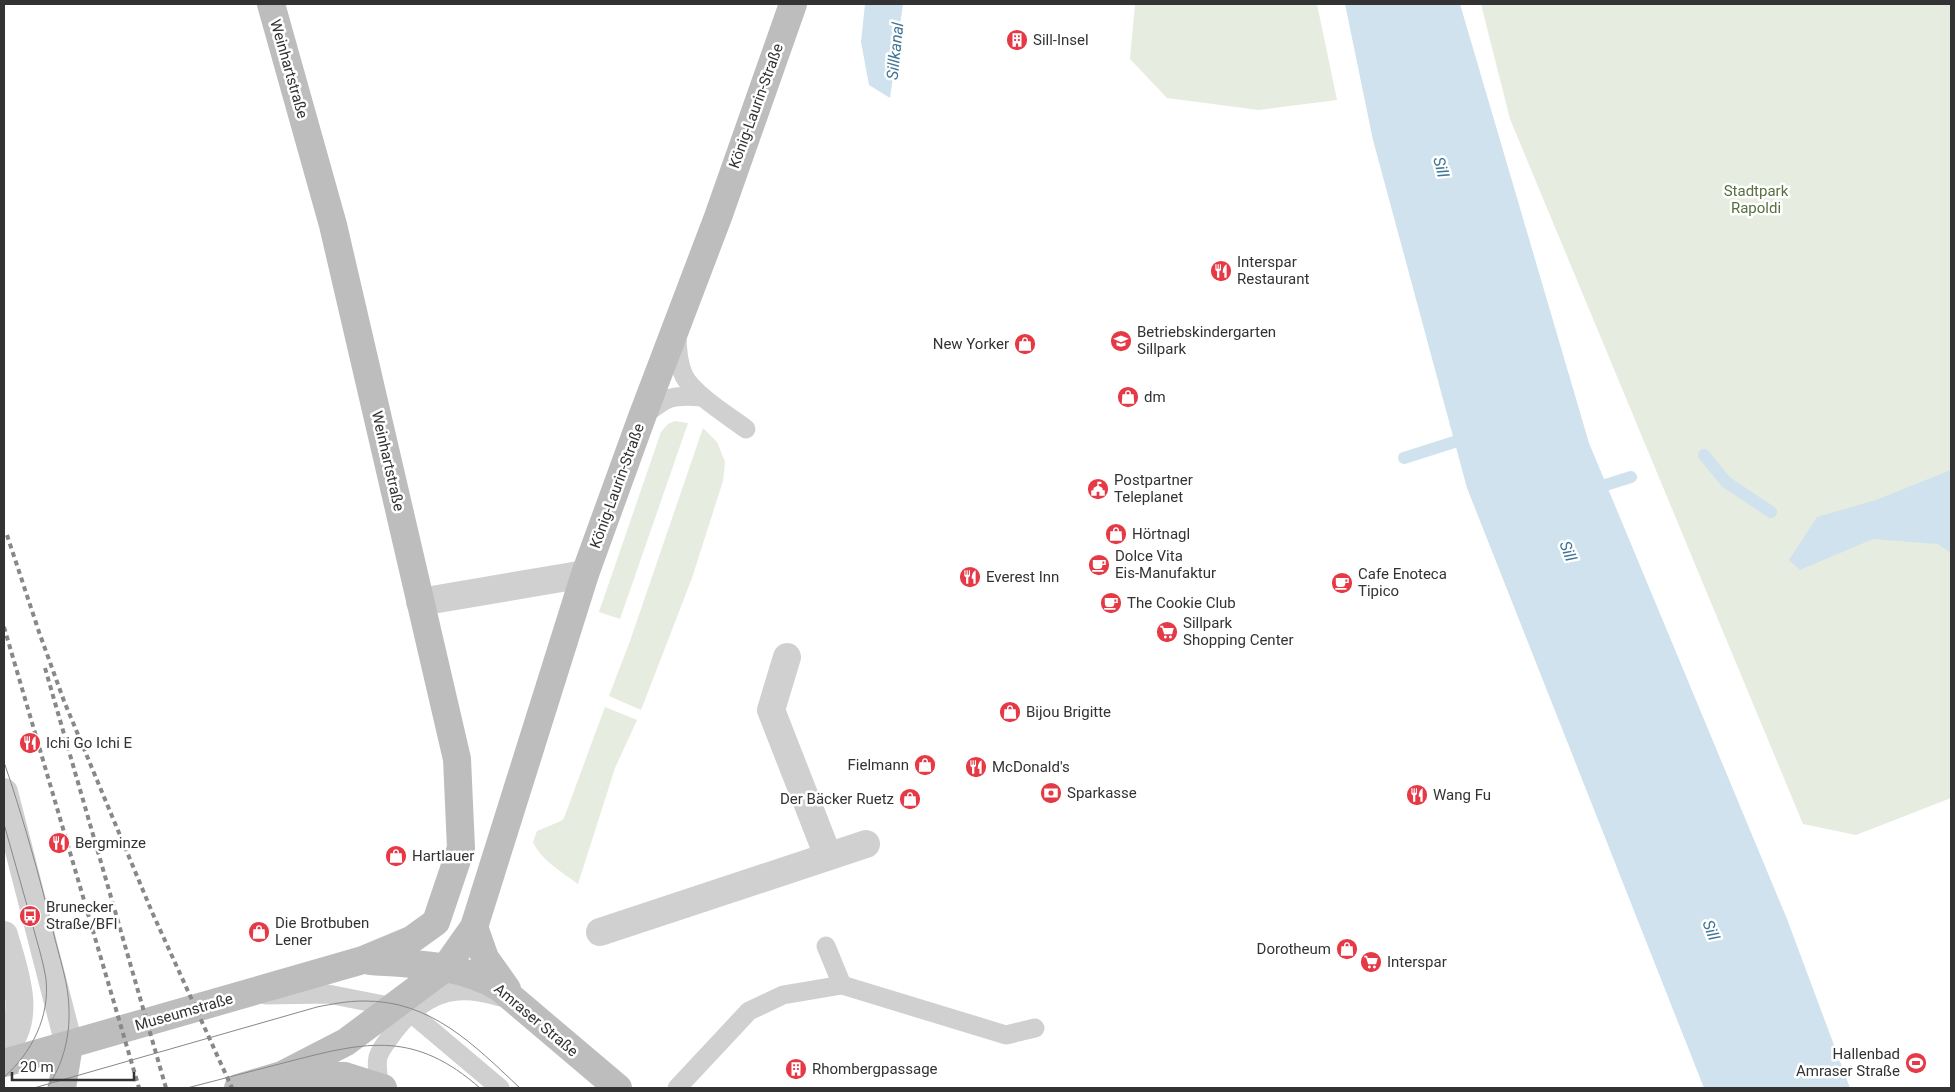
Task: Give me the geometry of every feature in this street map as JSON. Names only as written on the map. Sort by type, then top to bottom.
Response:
[{"type":"street","name":"Weinhartstraße","points":[[271,4],[333,225],[458,759],[461,848],[436,922]]},
{"type":"street","name":"König-Laurin-Straße","points":[[444,968],[474,927],[585,574],[642,417],[718,218],[793,4]]},
{"type":"street","points":[[420,602],[585,574]]},
{"type":"street","points":[[787,657],[770,710],[828,856]]},
{"type":"street","points":[[4,792],[69,1045],[62,1088]]},
{"type":"street","points":[[600,932],[866,844]]},
{"type":"street","name":"Museumstraße","points":[[4,1063],[363,960],[411,940],[436,922]]},
{"type":"street","points":[[474,927],[485,958],[516,1001]]},
{"type":"street","points":[[4,935],[15,982],[20,1015],[15,1033],[4,1048]]},
{"type":"street","name":"Museumstraße","points":[[363,960],[444,968]]},
{"type":"street","points":[[238,1088],[282,1075],[402,1010],[444,968]]},
{"type":"street","name":"Amraser Straße","points":[[444,968],[486,979],[516,1001],[618,1088]]},
{"type":"street","points":[[282,1075],[345,1076],[382,1088]]},
{"type":"lane","points":[[676,330],[677,354],[684,377],[702,397],[746,429]]},
{"type":"lane","points":[[642,417],[660,402],[679,395],[702,397]]},
{"type":"lane","points":[[826,946],[842,985]]},
{"type":"lane","points":[[677,1088],[749,1011],[783,995],[842,985],[1006,1035],[1035,1028]]},
{"type":"lane","points":[[382,1088],[378,1076],[379,1054],[392,1034],[402,1010],[435,997],[458,991],[479,992],[516,1001]]},
{"type":"lane","points":[[240,996],[328,994],[402,1010],[500,1088]]},
{"type":"green space","points":[[1135,4],[1317,4],[1337,100],[1259,110],[1167,98],[1130,59]]},
{"type":"green space","name":"Stadtpark Rapoldi","points":[[1481,4],[1951,4],[1951,798],[1856,835],[1803,824],[1510,119]]},
{"type":"green space","points":[[675,421],[688,423],[620,619],[599,612],[661,432],[668,424]]},
{"type":"green space","points":[[703,428],[717,442],[725,462],[723,481],[692,578],[641,710],[609,696],[630,641]]},
{"type":"green space","points":[[605,707],[637,720],[615,768],[578,884],[547,860],[533,842],[537,831],[564,818]]},
{"type":"water","name":"Sillkanal","points":[[865,4],[903,4],[890,98],[869,85],[861,42]]},
{"type":"water","name":"Sill","points":[[1345,4],[1460,4],[1589,443],[1787,919],[1850,1088],[1704,1088],[1467,488],[1373,140]]},
{"type":"water","points":[[1951,470],[1951,553],[1938,544],[1873,539],[1800,570],[1789,560],[1817,517],[1876,500]]},
{"type":"waterway","points":[[1404,458],[1470,437]]},
{"type":"waterway","points":[[1704,455],[1726,482],[1771,512]]},
{"type":"waterway","points":[[1592,481],[1599,487],[1631,477]]},
{"type":"tram line","points":[[4,762],[36,867],[69,1000],[67,1040],[62,1060],[48,1086]]},
{"type":"tram line","points":[[4,824],[42,958],[46,979],[45,1007],[37,1033],[23,1057],[4,1077]]},
{"type":"tram line","points":[[34,1088],[317,1007],[363,1001],[387,1003],[410,1008],[450,1028],[486,1056],[520,1088]]},
{"type":"tram line","points":[[187,1088],[319,1054],[368,1046],[412,1049],[434,1057],[456,1070],[480,1088]]},
{"type":"railway","points":[[7,535],[64,701],[152,912],[232,1088]]},
{"type":"railway","points":[[4,627],[139,1088]]},
{"type":"railway","points":[[45,668],[166,1088]]},
{"type":"place","name":"Sill-Insel","points":[[1017,40]]},
{"type":"place","name":"Interspar Restaurant","points":[[1221,271]]},
{"type":"place","name":"Betriebskindergarten Sillpark","points":[[1121,341]]},
{"type":"place","name":"New Yorker","points":[[1025,344]]},
{"type":"place","name":"dm","points":[[1128,397]]},
{"type":"place","name":"Postpartner Teleplanet","points":[[1098,489]]},
{"type":"place","name":"Hörtnagl","points":[[1116,534]]},
{"type":"place","name":"Dolce Vita Eis-Manufaktur","points":[[1099,565]]},
{"type":"place","name":"Everest Inn","points":[[970,577]]},
{"type":"place","name":"Cafe Enoteca Tipico","points":[[1342,583]]},
{"type":"place","name":"The Cookie Club","points":[[1111,603]]},
{"type":"place","name":"Sillpark Shopping Center","points":[[1167,632]]},
{"type":"place","name":"Bijou Brigitte","points":[[1010,712]]},
{"type":"place","name":"Ichi Go Ichi E","points":[[30,743]]},
{"type":"place","name":"Fielmann","points":[[925,765]]},
{"type":"place","name":"McDonald's","points":[[976,767]]},
{"type":"place","name":"Sparkasse","points":[[1051,793]]},
{"type":"place","name":"Wang Fu","points":[[1417,795]]},
{"type":"place","name":"Der Bäcker Ruetz","points":[[910,799]]},
{"type":"place","name":"Bergminze","points":[[59,843]]},
{"type":"place","name":"Hartlauer","points":[[396,856]]},
{"type":"place","name":"Brunecker Straße/BFI","points":[[30,916]]},
{"type":"place","name":"Die Brotbuben Lener","points":[[259,932]]},
{"type":"place","name":"Dorotheum","points":[[1347,949]]},
{"type":"place","name":"Interspar","points":[[1371,962]]},
{"type":"place","name":"Hallenbad Amraser Straße","points":[[1916,1063]]},
{"type":"place","name":"Rhombergpassage","points":[[796,1069]]}]
